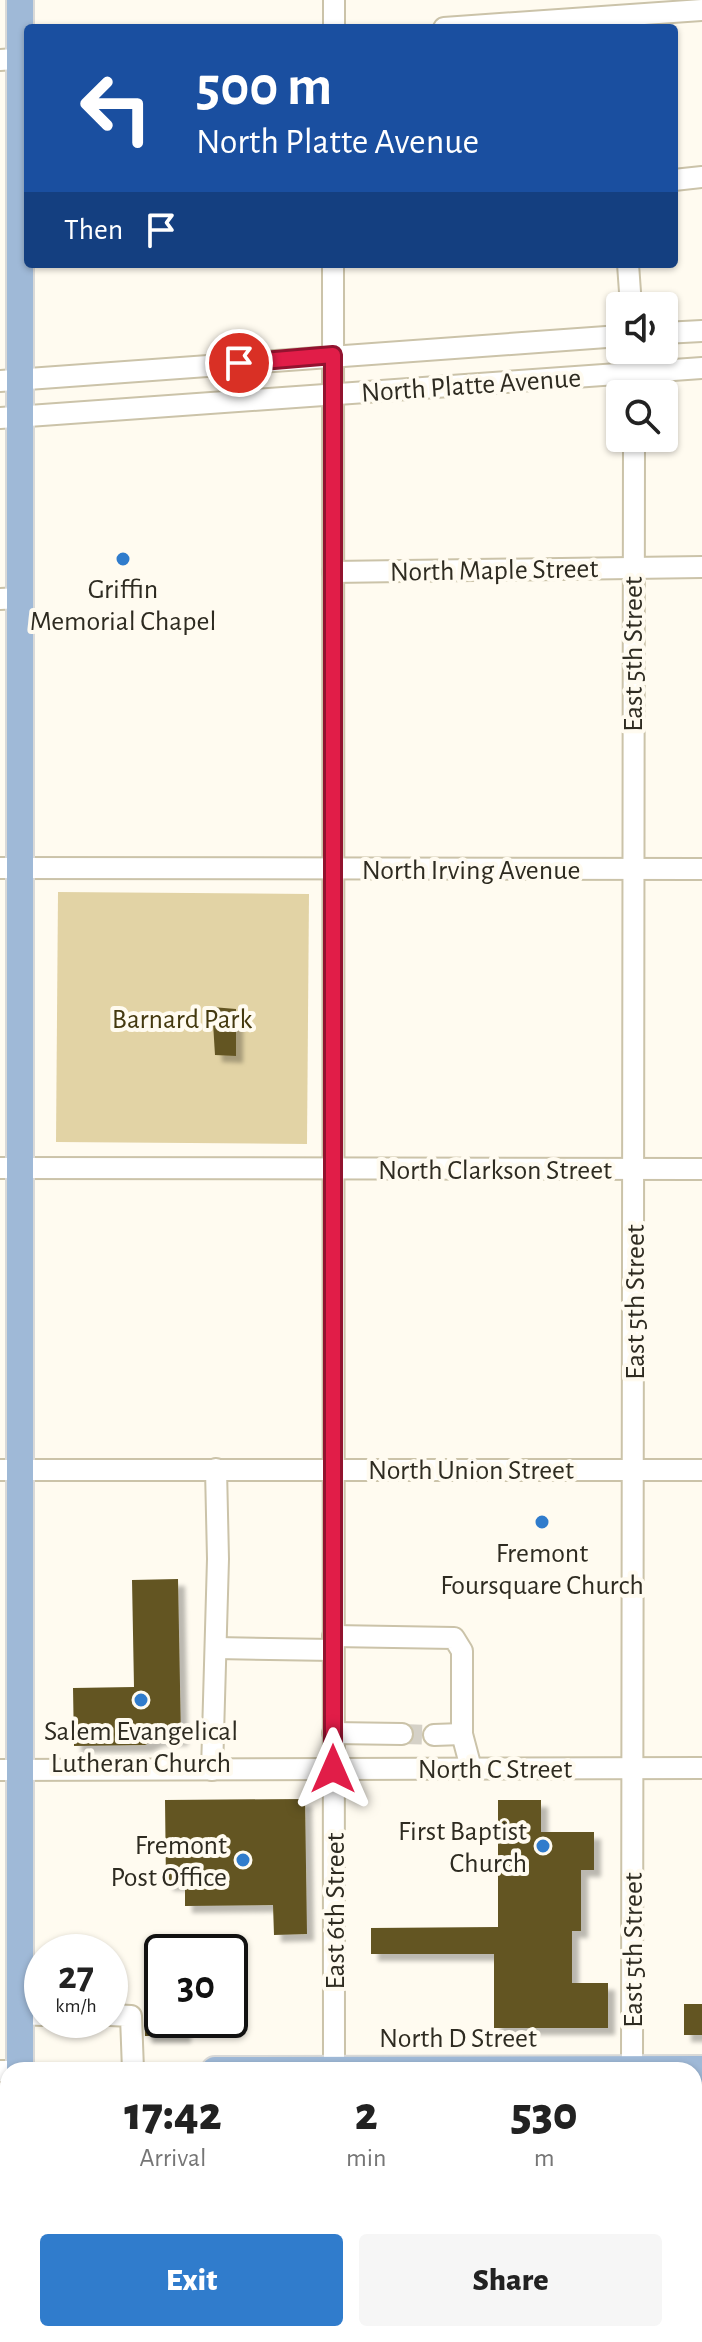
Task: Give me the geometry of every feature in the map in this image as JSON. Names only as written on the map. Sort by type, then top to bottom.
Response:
[{"type":"main road","points":[[20,0],[16,59],[24,219],[10,381],[10,1907],[24,1978]]},
{"type":"main road","points":[[22,2062],[26,2038]]},
{"type":"street","points":[[334,0],[334,24]]},
{"type":"street","points":[[495,24],[702,10]]},
{"type":"street","points":[[678,180],[702,177]]},
{"type":"street","name":"East 6th Street","points":[[333,268],[334,2062]]},
{"type":"street","points":[[628,268],[630,292]]},
{"type":"street","points":[[678,332],[702,331]]},
{"type":"street","name":"North Platte Avenue","points":[[10,381],[606,337]]},
{"type":"street","points":[[634,364],[634,380]]},
{"type":"street","name":"North Platte Avenue","points":[[10,417],[702,368]]},
{"type":"street","name":"East 5th Street","points":[[632,2062],[634,452]]},
{"type":"street","name":"North Maple Street","points":[[333,572],[702,567]]},
{"type":"street","name":"North Irving Avenue","points":[[10,868],[702,869]]},
{"type":"street","name":"North Clarkson Street","points":[[9,1168],[702,1169]]},
{"type":"street","points":[[212,1770],[218,1559],[216,1469]]},
{"type":"street","name":"North Union Street","points":[[10,1470],[702,1470]]},
{"type":"street","points":[[216,1648],[443,1636],[454,1638],[462,1651],[462,1734],[471,1768]]},
{"type":"street","points":[[333,1733],[402,1734]]},
{"type":"street","points":[[434,1735],[462,1734]]},
{"type":"street","name":"North C Street","points":[[10,1770],[702,1768]]},
{"type":"street","points":[[128,2016],[131,2016],[133,2062]]},
{"type":"green space","name":"Barnard Park","points":[[58,892],[309,894],[307,1144],[56,1142]]},
{"type":"building","points":[[212,1007],[236,1009],[236,1056],[215,1055]]},
{"type":"building","points":[[178,1579],[181,1739],[158,1739],[145,1745],[74,1746],[73,1688],[134,1687],[132,1580]]},
{"type":"building","points":[[305,1799],[307,1934],[274,1935],[273,1905],[185,1906],[185,1884],[166,1884],[165,1800]]},
{"type":"building","points":[[498,1800],[541,1800],[541,1832],[594,1832],[594,1870],[581,1870],[581,1931],[572,1931],[572,1983],[608,1983],[608,2028],[494,2028],[494,1954],[371,1954],[371,1928],[498,1927]]},
{"type":"building","points":[[684,2004],[702,2004],[702,2035],[684,2035]]},
{"type":"tunnel","points":[[402,1734],[434,1735]]},
{"type":"place","name":"Griffin Memorial Chapel","points":[[123,559]]},
{"type":"place","name":"Fremont Foursquare Church","points":[[542,1522]]},
{"type":"place","name":"Salem Evangelical Lutheran Church","points":[[141,1700]]},
{"type":"place","name":"First Baptist Church","points":[[543,1846]]},
{"type":"place","name":"Fremont Post Office","points":[[243,1860]]},
{"type":"route","points":[[239,363],[333,355],[333,1769]]}]
